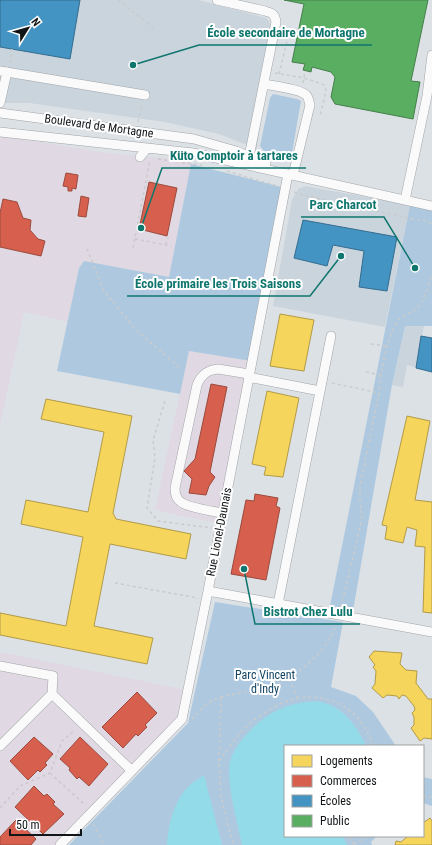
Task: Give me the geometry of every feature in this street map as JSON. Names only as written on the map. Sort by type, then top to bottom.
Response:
[{"type":"street","points":[[217,0],[272,13],[275,17],[276,22],[249,157]]},
{"type":"street","points":[[405,200],[427,96],[432,55]]},
{"type":"street","points":[[0,103],[5,71],[145,95]]},
{"type":"street","name":"Rue Lionel-Daunais","points":[[60,845],[182,719],[248,375],[291,174],[310,105],[309,100],[304,94],[264,84]]},
{"type":"street","name":"Boulevard de Mortagne","points":[[0,113],[194,139],[236,151],[291,174]]},
{"type":"street","name":"Boulevard de Mortagne","points":[[0,131],[193,153],[432,206]]},
{"type":"street","points":[[140,157],[147,148]]},
{"type":"street","points":[[278,604],[331,336]]},
{"type":"street","points":[[222,513],[190,506],[181,502],[175,494],[197,385],[204,374],[218,368],[320,391]]},
{"type":"street","points":[[207,595],[278,604],[432,632]]},
{"type":"street","points":[[0,666],[53,676],[52,694],[0,746]]},
{"type":"street","points":[[52,694],[132,771]]},
{"type":"path","points":[[118,0],[156,30]]},
{"type":"path","points":[[279,74],[290,29],[281,28]]},
{"type":"path","points":[[5,71],[12,49]]},
{"type":"path","points":[[304,78],[305,71]]},
{"type":"path","points":[[271,72],[304,78],[322,84],[326,91],[320,116]]},
{"type":"path","points":[[136,131],[145,95]]},
{"type":"path","name":"Boulevard de Mortagne","points":[[134,239],[150,158],[140,157]]},
{"type":"path","points":[[157,159],[204,166]]},
{"type":"path","points":[[224,170],[276,185]]},
{"type":"path","points":[[293,192],[432,223]]},
{"type":"path","points":[[166,245],[168,238]]},
{"type":"path","points":[[133,248],[134,239],[171,246]]},
{"type":"path","points":[[87,249],[104,291],[135,329],[181,369]]},
{"type":"path","points":[[371,344],[388,346]]},
{"type":"path","points":[[366,372],[381,375]]},
{"type":"path","points":[[322,381],[379,393]]},
{"type":"path","points":[[165,401],[153,440],[155,458],[147,508],[158,521],[219,530]]},
{"type":"path","points":[[115,583],[207,595]]},
{"type":"path","points":[[288,679],[298,698]]},
{"type":"path","points":[[221,698],[219,761],[221,796],[233,845]]},
{"type":"path","points":[[219,761],[242,730],[259,716],[278,705],[298,698],[321,698],[343,705],[356,715],[367,729],[373,745]]},
{"type":"path","points":[[0,808],[20,786],[50,773],[62,741],[82,723]]},
{"type":"path","points":[[50,773],[92,812]]},
{"type":"path","points":[[93,824],[104,845]]},
{"type":"path","points":[[354,845],[366,837]]},
{"type":"shaded area","points":[[0,0],[198,0],[266,18],[269,21],[271,28],[257,149],[219,134],[165,122],[29,103],[0,103]]},
{"type":"shaded area","points":[[0,136],[114,154],[192,160],[169,278],[84,261],[79,268],[68,322],[24,312],[0,426]]},
{"type":"shaded area","points":[[305,186],[410,205],[385,327],[273,306],[292,200],[298,189]]},
{"type":"shaded area","points":[[405,326],[424,326],[422,336],[432,338],[432,372],[407,365],[403,387],[392,385]]},
{"type":"shaded area","points":[[189,351],[251,361],[220,524],[155,510]]},
{"type":"shaded area","points":[[0,652],[187,690],[182,719],[60,845],[0,845]]},
{"type":"shaded area","points":[[305,702],[321,702],[336,708],[354,725],[366,745],[284,745],[284,837],[343,837],[347,845],[242,845],[229,778],[229,765],[233,754],[241,741],[262,720],[277,710]]},
{"type":"shaded area","points":[[204,775],[222,845],[167,845],[170,822],[179,798],[192,783]]},
{"type":"green space","points":[[273,94],[301,101],[292,153],[288,157],[264,151],[260,146],[270,98]]},
{"type":"green space","points":[[191,164],[285,188],[251,361],[189,351],[180,394],[57,371],[79,268],[84,261],[169,277]]},
{"type":"green space","points":[[410,205],[432,209],[432,326],[405,326],[392,385],[353,611],[330,606]]},
{"type":"green space","name":"Parc Vincent d'Indy","points":[[215,602],[343,622],[331,687],[356,696],[373,712],[395,745],[284,745],[284,837],[376,837],[371,842],[372,845],[69,845],[188,723]]},
{"type":"green space","points":[[424,777],[432,779],[432,806],[424,803]]},
{"type":"building: Logements","points":[[280,314],[314,320],[304,371],[270,366]]},
{"type":"building: Logements","points":[[267,391],[299,398],[283,477],[264,475],[266,467],[252,464]]},
{"type":"building: Logements","points":[[46,399],[132,416],[113,513],[116,519],[191,534],[186,559],[110,544],[94,626],[153,638],[147,664],[0,635],[0,613],[66,626],[83,537],[21,524],[26,500],[88,512],[104,432],[41,419]]},
{"type":"building: Logements","points":[[407,416],[430,421],[415,500],[432,502],[432,613],[423,612],[425,547],[415,546],[417,530],[407,527],[403,543],[385,539],[387,526],[382,525]]},
{"type":"building: Logements","points":[[374,651],[402,653],[400,664],[406,670],[417,671],[416,683],[428,699],[432,699],[432,739],[424,738],[420,741],[411,728],[414,725],[414,717],[412,713],[415,710],[414,706],[406,696],[402,695],[399,699],[397,696],[387,695],[383,698],[372,688],[375,684],[376,671],[373,667],[375,665],[369,657]]},
{"type":"building: Logements","points":[[430,818],[432,821],[432,845],[395,845],[396,841],[401,842],[407,837],[424,837],[424,822]]},
{"type":"building: Commerces","points":[[66,173],[78,175],[76,189],[72,188],[72,191],[68,191],[68,187],[63,186]]},
{"type":"building: Commerces","points":[[149,182],[177,188],[167,236],[139,229]]},
{"type":"building: Commerces","points":[[81,196],[89,198],[86,217],[78,216]]},
{"type":"building: Commerces","points":[[3,199],[17,202],[23,218],[31,220],[30,230],[38,239],[45,241],[41,256],[0,247],[0,213]]},
{"type":"building: Commerces","points":[[211,384],[227,387],[210,472],[215,477],[209,486],[206,495],[189,493],[192,479],[184,471],[195,459]]},
{"type":"building: Commerces","points":[[255,494],[278,498],[276,506],[280,508],[266,580],[231,574],[246,500],[254,501]]},
{"type":"building: Commerces","points":[[137,692],[157,713],[145,725],[147,727],[138,736],[136,734],[123,748],[102,727]]},
{"type":"building: Commerces","points":[[34,737],[53,754],[45,763],[47,765],[40,772],[38,770],[28,780],[10,761]]},
{"type":"building: Commerces","points":[[80,737],[108,764],[89,786],[79,777],[77,779],[69,770],[70,768],[60,759]]},
{"type":"building: Commerces","points":[[34,786],[44,796],[47,794],[55,802],[53,804],[64,814],[43,834],[15,807]]},
{"type":"building: Commerces","points":[[16,820],[36,839],[31,845],[0,845],[0,837]]},
{"type":"building: Écoles","points":[[0,0],[80,0],[70,59],[0,47]]},
{"type":"building: Écoles","points":[[303,220],[397,237],[387,291],[359,287],[364,251],[333,245],[327,266],[294,258]]},
{"type":"building: Écoles","points":[[421,336],[432,338],[432,372],[416,368]]},
{"type":"building: Public","points":[[284,0],[428,0],[411,81],[420,82],[413,119],[335,104],[331,97],[335,77],[331,72],[312,67],[311,72],[303,70],[305,64],[292,62],[304,4]]},
{"type":"place","name":"École secondaire de Mortagne","points":[[133,65]]},
{"type":"place","name":"Küto Comptoir à tartares","points":[[141,228]]},
{"type":"place","name":"École primaire les Trois Saisons","points":[[341,256]]},
{"type":"place","name":"Parc Charcot","points":[[415,268]]},
{"type":"place","name":"Bistrot Chez Lulu","points":[[244,569]]}]
